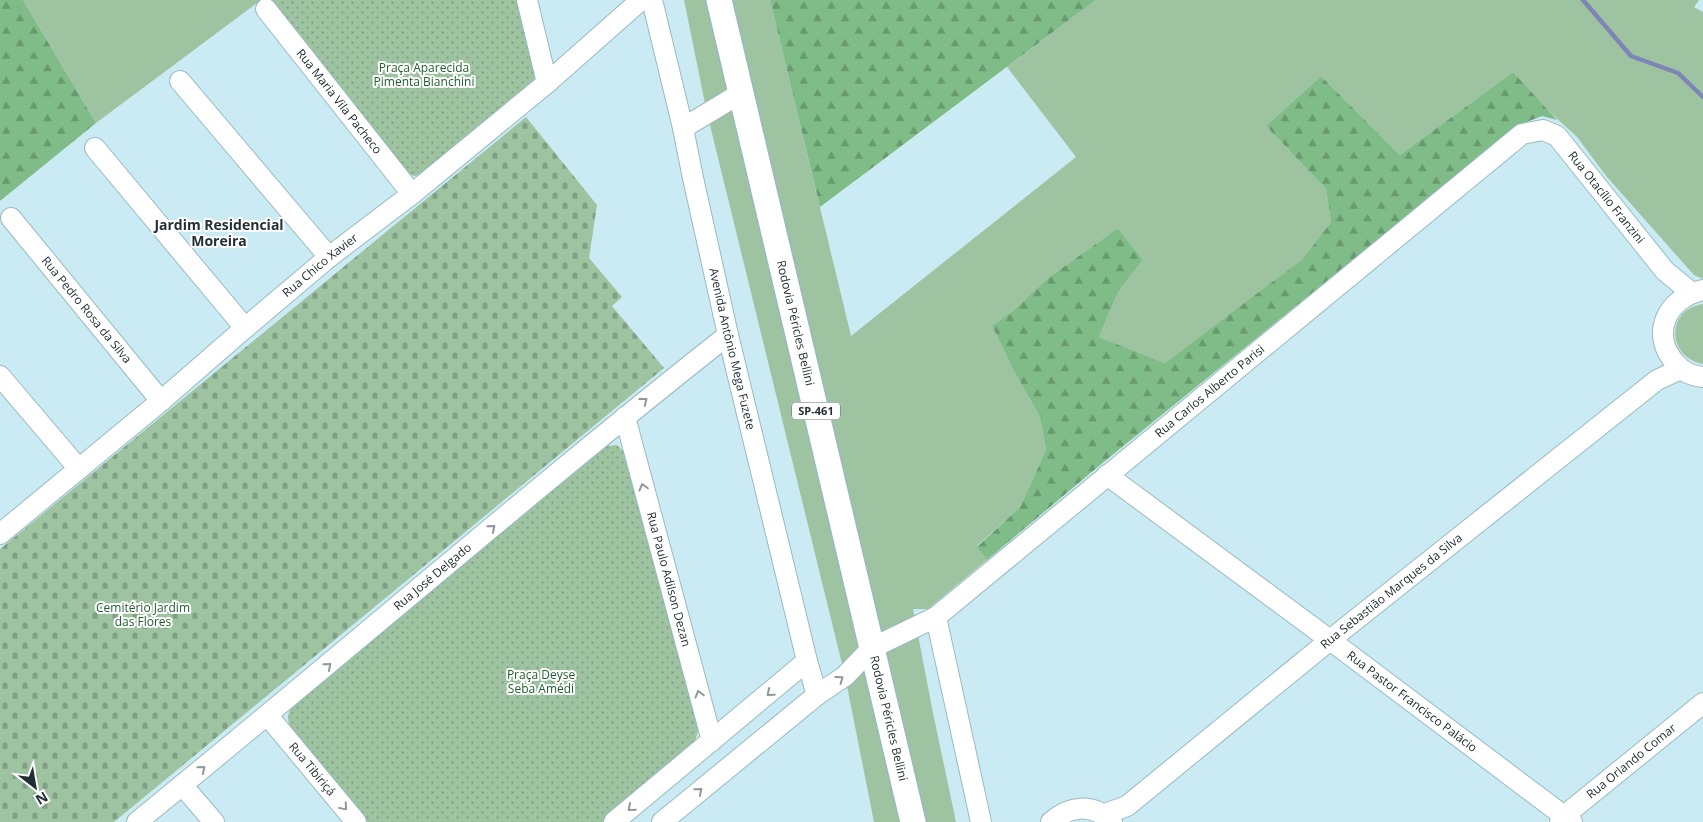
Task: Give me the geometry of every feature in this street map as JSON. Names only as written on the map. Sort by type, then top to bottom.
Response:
[{"type":"main road","name":"Rodovia Péricles Bellini","points":[[719,0],[913,822]]},
{"type":"street","points":[[526,0],[547,83]]},
{"type":"street","name":"Rua Chico Xavier","points":[[0,534],[161,401],[329,258],[412,194],[547,83],[641,0]]},
{"type":"street","name":"Avenida Antônio Mega Fuzete","points":[[652,0],[683,128],[696,196],[728,335],[807,661],[817,695]]},
{"type":"street","name":"Rua Maria Vila Pacheco","points":[[266,10],[412,194]]},
{"type":"street","points":[[180,81],[329,258]]},
{"type":"street","points":[[683,128],[741,93]]},
{"type":"street","name":"Rua Carlos Alberto Parisi","points":[[872,648],[936,617],[1522,134],[1543,130]]},
{"type":"street","name":"Rua Otacílio Franzini","points":[[1543,130],[1557,136],[1665,271],[1698,292]]},
{"type":"street","points":[[95,148],[245,328]]},
{"type":"street","name":"Rua Pedro Rosa da Silva","points":[[11,218],[161,401]]},
{"type":"street","name":"Rua Otacílio Franzini","points":[[1665,271],[1675,304]]},
{"type":"street","points":[[1698,292],[1675,304],[1667,316],[1663,329],[1664,343],[1675,363],[1690,374],[1703,377]]},
{"type":"street","name":"Rua José Delgado","points":[[137,822],[268,716],[624,417],[728,335]]},
{"type":"street","name":"Rua Sebastião Marques da Silva","points":[[1116,816],[1330,640],[1675,363]]},
{"type":"street","points":[[0,376],[79,469]]},
{"type":"street","name":"Rua Paulo Adilson Dezan","points":[[624,417],[712,741]]},
{"type":"street","name":"Rua Pastor Francisco Palácio","points":[[1107,475],[1330,640],[1565,820]]},
{"type":"street","points":[[936,617],[981,822]]},
{"type":"street","points":[[662,822],[817,695],[845,676],[872,648]]},
{"type":"street","points":[[614,822],[807,661]]},
{"type":"street","name":"Rua Orlando Comar","points":[[1565,820],[1703,703]]},
{"type":"street","name":"Rua Tibiriçá","points":[[268,716],[356,822]]},
{"type":"street","points":[[182,785],[214,822]]},
{"type":"street","points":[[1051,822],[1061,814],[1075,809],[1090,809],[1116,816]]},
{"type":"green space","points":[[0,0],[23,0],[96,123],[0,201]]},
{"type":"green space","points":[[23,0],[261,0],[96,123]]},
{"type":"green space","name":"Praça Aparecida Pimenta Bianchini","points":[[269,0],[518,0],[536,72],[534,81],[426,172],[415,176],[406,174]]},
{"type":"green space","points":[[684,0],[770,0],[851,336],[1076,157],[1007,67],[1096,0],[1699,0],[1694,7],[1703,12],[1703,279],[1694,275],[1607,177],[1577,137],[1542,105],[1513,72],[1400,155],[1321,76],[1266,126],[1326,189],[1331,222],[1304,259],[1165,363],[1099,337],[1118,292],[1143,260],[1118,228],[1048,278],[1015,309],[992,326],[1015,373],[1040,417],[1046,450],[1020,507],[977,546],[987,560],[928,609],[913,609],[956,822],[874,822],[845,676],[707,113]]},
{"type":"green space","points":[[770,0],[1096,0],[820,207]]},
{"type":"green space","points":[[1513,72],[1557,120],[1542,116],[1519,125],[1100,465],[987,560],[977,547],[1020,507],[1046,450],[1040,417],[1015,373],[992,326],[1015,309],[1048,278],[1118,228],[1143,260],[1118,292],[1099,337],[1165,363],[1303,259],[1331,222],[1326,189],[1266,126],[1321,76],[1400,155]]},
{"type":"green space","name":"Cemitério Jardim das Flores","points":[[526,117],[597,205],[589,258],[622,297],[612,306],[664,368],[114,822],[0,822],[0,549]]},
{"type":"green space","points":[[1703,304],[1703,364],[1691,360],[1682,352],[1677,343],[1675,333],[1677,323],[1682,314],[1691,308]]},
{"type":"green space","name":"Praça Deyse Seba Amédi","points":[[617,445],[630,458],[698,731],[694,745],[602,822],[367,822],[289,728],[288,716],[291,706],[607,446]]},
{"type":"waterway","points":[[1583,0],[1631,56],[1678,73],[1703,97]]},
{"type":"district","name":"Jardim Residencial Moreira","points":[[219,234]]}]
